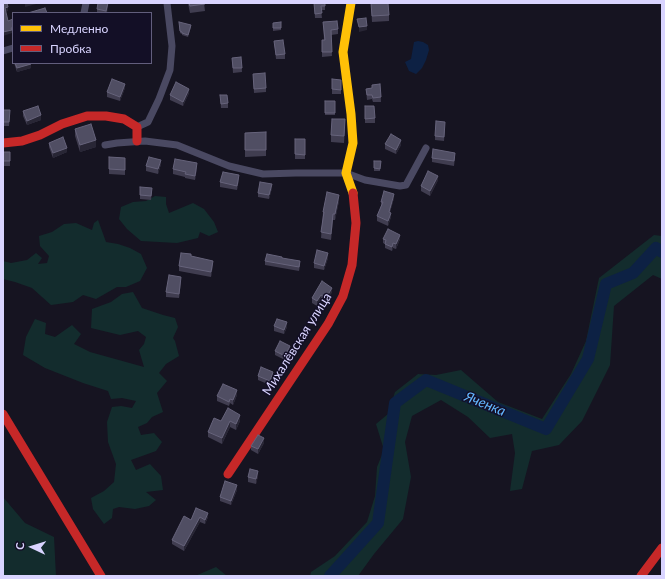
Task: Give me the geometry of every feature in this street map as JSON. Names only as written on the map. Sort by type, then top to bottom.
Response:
[{"type":"street","points":[[137,127],[148,122],[170,70],[172,46],[167,3]]},
{"type":"street","points":[[346,173],[353,143],[343,52],[351,3]]},
{"type":"street","points":[[3,142],[22,141],[40,135],[62,124],[87,116],[106,116],[124,119],[137,127]]},
{"type":"street","points":[[137,127],[137,141]]},
{"type":"street","points":[[105,145],[145,141],[177,145],[229,166],[263,174],[346,173],[365,180],[400,186],[406,185],[426,148]]},
{"type":"street","name":"Михалёвская улица","points":[[228,474],[328,324],[343,296],[352,265],[356,223],[354,196],[346,173]]},
{"type":"street","points":[[3,414],[101,576]]},
{"type":"street","points":[[641,576],[662,548]]},
{"type":"green space","points":[[155,196],[166,197],[166,204],[169,213],[193,203],[204,209],[214,222],[218,232],[209,236],[200,232],[198,238],[177,243],[141,241],[127,229],[119,219],[121,207],[133,202],[146,201]]},
{"type":"green space","points":[[98,220],[106,242],[130,248],[141,254],[147,268],[140,281],[126,287],[117,287],[96,299],[83,295],[73,302],[51,305],[32,288],[3,279],[3,261],[11,263],[27,260],[36,253],[42,258],[38,264],[47,263],[49,256],[40,246],[39,236],[52,232],[64,224],[76,223],[92,230],[94,223]]},
{"type":"green space","points":[[654,235],[662,236],[662,279],[653,275],[614,306],[610,365],[582,421],[559,445],[532,451],[522,489],[510,491],[515,453],[512,434],[490,438],[468,417],[441,400],[412,416],[405,442],[411,477],[403,519],[358,576],[310,576],[311,572],[335,556],[367,522],[375,496],[377,467],[384,450],[376,424],[388,414],[395,392],[418,374],[436,375],[461,370],[498,402],[542,419],[571,374],[586,341],[599,278]]},
{"type":"green space","points":[[133,292],[142,308],[175,318],[178,327],[173,338],[179,356],[166,364],[159,373],[167,381],[157,393],[163,412],[152,417],[147,423],[138,427],[141,435],[154,433],[162,442],[156,451],[131,460],[136,470],[150,464],[161,476],[163,490],[146,492],[156,500],[149,506],[135,509],[119,507],[113,509],[112,518],[104,524],[93,509],[91,498],[104,491],[114,482],[116,464],[108,442],[107,422],[112,407],[121,406],[132,408],[136,401],[122,398],[111,399],[108,391],[45,368],[23,355],[26,337],[35,319],[46,323],[45,334],[55,337],[72,325],[81,334],[74,344],[90,352],[144,367],[139,350],[144,344],[146,337],[138,331],[120,335],[91,328],[92,309],[111,302],[122,294]]},
{"type":"green space","points":[[3,497],[25,523],[54,537],[56,576],[3,576]]},
{"type":"green space","points":[[216,567],[227,576],[195,576]]},
{"type":"water","points":[[418,41],[428,45],[429,50],[422,68],[416,74],[409,71],[405,62],[411,59],[414,42]]},
{"type":"building","points":[[3,3],[7,3],[8,7],[5,8],[8,21],[12,19],[12,30],[3,32]]},
{"type":"building","points":[[98,3],[108,3],[106,11],[97,9]]},
{"type":"building","points":[[189,3],[204,3],[205,4],[190,6]]},
{"type":"building","points":[[314,3],[325,3],[325,6],[321,6],[322,13],[315,14]]},
{"type":"building","points":[[371,3],[388,3],[389,15],[372,16]]},
{"type":"building","points":[[45,8],[47,12],[31,12]]},
{"type":"building","points":[[366,18],[367,26],[359,27],[357,19]]},
{"type":"building","points":[[337,21],[338,29],[331,30],[332,52],[322,52],[322,40],[325,40],[323,22]]},
{"type":"building","points":[[179,22],[191,25],[188,35],[180,31]]},
{"type":"building","points":[[281,22],[281,28],[273,28],[273,23]]},
{"type":"building","points":[[283,40],[285,54],[276,55],[274,41]]},
{"type":"building","points":[[241,57],[242,68],[233,68],[232,58]]},
{"type":"building","points":[[15,64],[31,64],[17,68]]},
{"type":"building","points":[[265,73],[266,88],[254,89],[253,74]]},
{"type":"building","points":[[112,79],[125,84],[120,97],[107,92]]},
{"type":"building","points":[[332,79],[341,80],[341,90],[332,89]]},
{"type":"building","points":[[176,82],[189,89],[183,102],[170,95]]},
{"type":"building","points":[[380,84],[381,97],[373,98],[372,95],[367,95],[366,89],[372,88],[372,85]]},
{"type":"building","points":[[220,95],[227,95],[228,103],[221,104]]},
{"type":"building","points":[[325,101],[335,101],[335,113],[325,113]]},
{"type":"building","points":[[38,106],[41,115],[27,121],[23,111]]},
{"type":"building","points":[[365,106],[374,106],[375,118],[365,119]]},
{"type":"building","points":[[3,110],[10,110],[9,122],[3,122]]},
{"type":"building","points":[[332,119],[345,119],[344,136],[331,135]]},
{"type":"building","points":[[436,121],[445,122],[444,137],[435,136]]},
{"type":"building","points":[[91,124],[96,140],[80,145],[75,129]]},
{"type":"building","points":[[266,132],[266,150],[245,150],[245,133]]},
{"type":"building","points":[[391,134],[401,140],[396,150],[385,144]]},
{"type":"building","points":[[63,137],[67,148],[53,153],[49,143]]},
{"type":"building","points":[[295,139],[305,139],[305,155],[295,154]]},
{"type":"building","points":[[433,149],[455,153],[454,161],[432,158]]},
{"type":"building","points":[[3,152],[10,152],[10,161],[3,161]]},
{"type":"building","points":[[109,157],[125,158],[125,170],[109,169]]},
{"type":"building","points":[[149,157],[161,160],[158,169],[146,166]]},
{"type":"building","points":[[175,159],[197,163],[195,176],[173,169]]},
{"type":"building","points":[[374,161],[381,161],[380,169],[374,168]]},
{"type":"building","points":[[428,171],[438,176],[430,191],[421,186]]},
{"type":"building","points":[[223,172],[239,175],[237,186],[220,182]]},
{"type":"building","points":[[260,182],[272,184],[269,195],[258,193]]},
{"type":"building","points":[[140,187],[152,188],[151,196],[140,195]]},
{"type":"building","points":[[384,191],[394,194],[388,221],[377,216],[383,202],[381,202]]},
{"type":"building","points":[[327,192],[339,195],[335,214],[333,214],[331,234],[321,232]]},
{"type":"building","points":[[388,229],[400,235],[396,244],[393,243],[392,247],[385,244],[386,240],[383,239]]},
{"type":"building","points":[[317,250],[328,253],[324,266],[314,263]]},
{"type":"building","points":[[181,253],[191,254],[191,256],[213,261],[211,272],[179,266]]},
{"type":"building","points":[[267,254],[300,261],[299,267],[265,261]]},
{"type":"building","points":[[169,275],[181,277],[179,294],[166,292]]},
{"type":"building","points":[[322,281],[332,288],[326,298],[321,295],[317,301],[312,298]]},
{"type":"building","points":[[277,319],[287,322],[284,330],[274,326]]},
{"type":"building","points":[[280,341],[290,346],[285,356],[275,351]]},
{"type":"building","points":[[261,367],[273,372],[270,381],[258,376]]},
{"type":"building","points":[[223,384],[237,390],[233,400],[230,399],[229,402],[217,396]]},
{"type":"building","points":[[228,408],[240,415],[236,424],[230,421],[222,438],[208,432],[214,418],[221,421]]},
{"type":"building","points":[[258,435],[264,438],[258,449],[251,446]]},
{"type":"building","points":[[250,469],[258,471],[256,479],[248,477]]},
{"type":"building","points":[[225,481],[237,485],[231,501],[220,497]]},
{"type":"building","points":[[196,508],[208,513],[205,520],[200,517],[184,546],[172,540],[184,516],[191,520]]},
{"type":"waterway","name":"Яченка","points":[[330,576],[378,523],[395,403],[426,380],[546,429],[588,359],[606,284],[633,273],[656,248],[662,252]]},
{"type":"traffic: slow","points":[[351,3],[343,52],[353,143],[346,173],[353,193]]},
{"type":"traffic: jam","points":[[3,143],[22,141],[40,135],[62,124],[87,116],[106,116],[124,119],[137,127],[137,141]]},
{"type":"traffic: jam","points":[[228,474],[328,324],[343,296],[352,265],[356,223],[353,193]]},
{"type":"traffic: jam","points":[[3,414],[101,576]]},
{"type":"traffic: jam","points":[[641,576],[662,548]]}]
